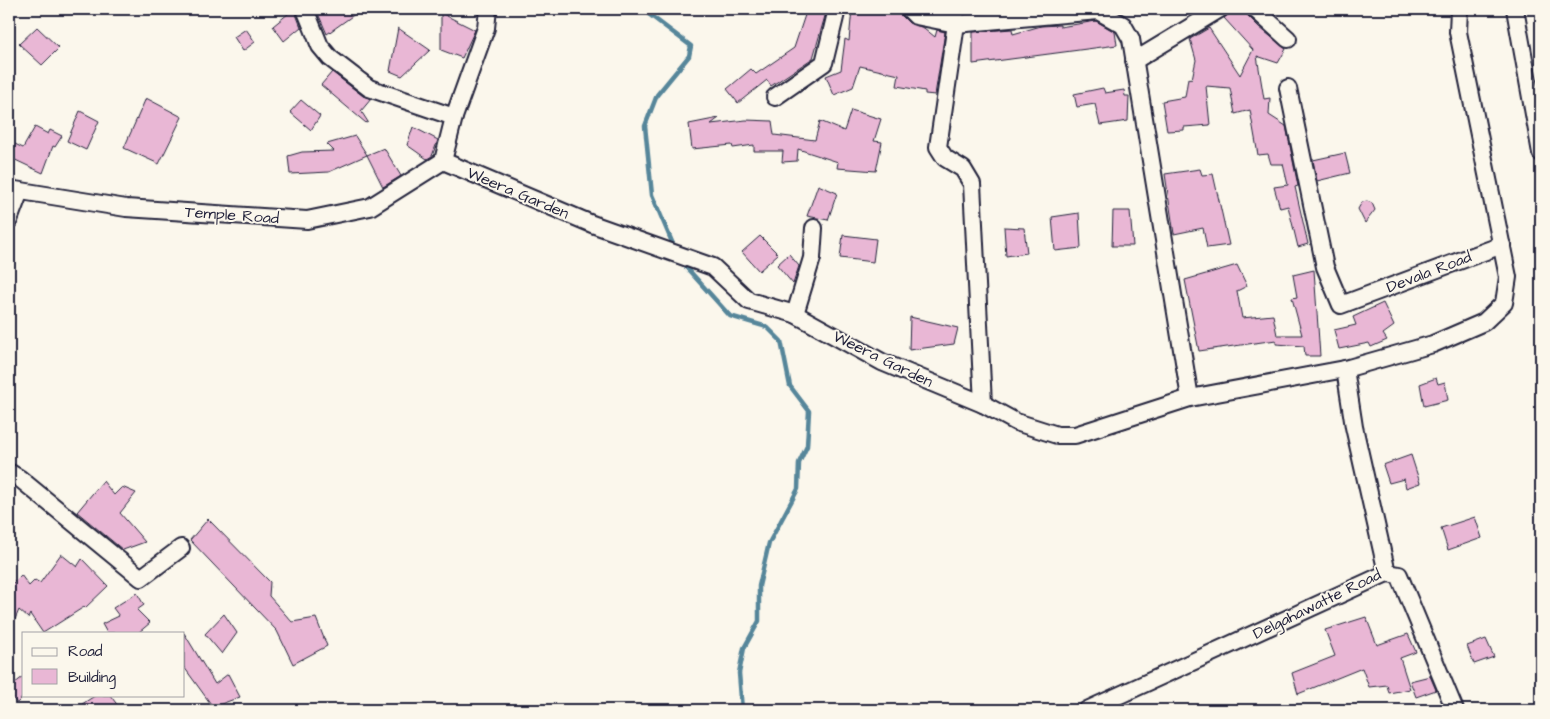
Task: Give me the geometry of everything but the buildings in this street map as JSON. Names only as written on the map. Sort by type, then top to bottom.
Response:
[{"type":"street","points":[[305,9],[320,46],[369,88],[454,117]]},
{"type":"street","points":[[443,161],[454,117],[486,28],[488,9]]},
{"type":"street","points":[[775,97],[824,63],[837,9]]},
{"type":"street","points":[[909,9],[916,16],[1098,10],[1123,25],[1131,39],[1190,398]]},
{"type":"street","points":[[1123,25],[1124,9]]},
{"type":"street","points":[[1134,61],[1220,9]]},
{"type":"street","points":[[1255,9],[1288,39]]},
{"type":"street","points":[[1459,9],[1458,32],[1502,245]]},
{"type":"street","points":[[1515,9],[1541,153]]},
{"type":"street","points":[[956,16],[938,147],[945,158],[964,169],[972,184],[983,404]]},
{"type":"street","name":"Devala Road","points":[[1288,88],[1325,267],[1341,305],[1502,245]]},
{"type":"street","name":"Weera Garden","points":[[443,161],[592,224],[713,267],[749,301],[795,314],[882,362],[983,404],[1016,422],[1057,435],[1074,435],[1190,398],[1345,369],[1432,344],[1484,322],[1504,303],[1508,277],[1502,245]]},
{"type":"street","name":"Temple Road","points":[[14,190],[126,208],[307,220],[370,207],[443,161]]},
{"type":"street","points":[[9,220],[14,190]]},
{"type":"street","points":[[795,314],[812,258],[814,228]]},
{"type":"street","name":"Delgahawatte Road","points":[[1087,710],[1387,573],[1354,426],[1345,369]]},
{"type":"street","points":[[9,472],[19,478],[141,578],[181,548]]},
{"type":"street","points":[[1387,573],[1399,575],[1455,710]]},
{"type":"waterway","points":[[642,9],[691,46],[689,56],[657,95],[645,126],[652,195],[675,249]]},
{"type":"waterway","points":[[685,266],[730,316],[767,327],[781,341],[790,386],[809,411],[807,446],[799,463],[798,489],[769,543],[759,586],[759,621],[744,648],[739,673],[742,710]]}]
